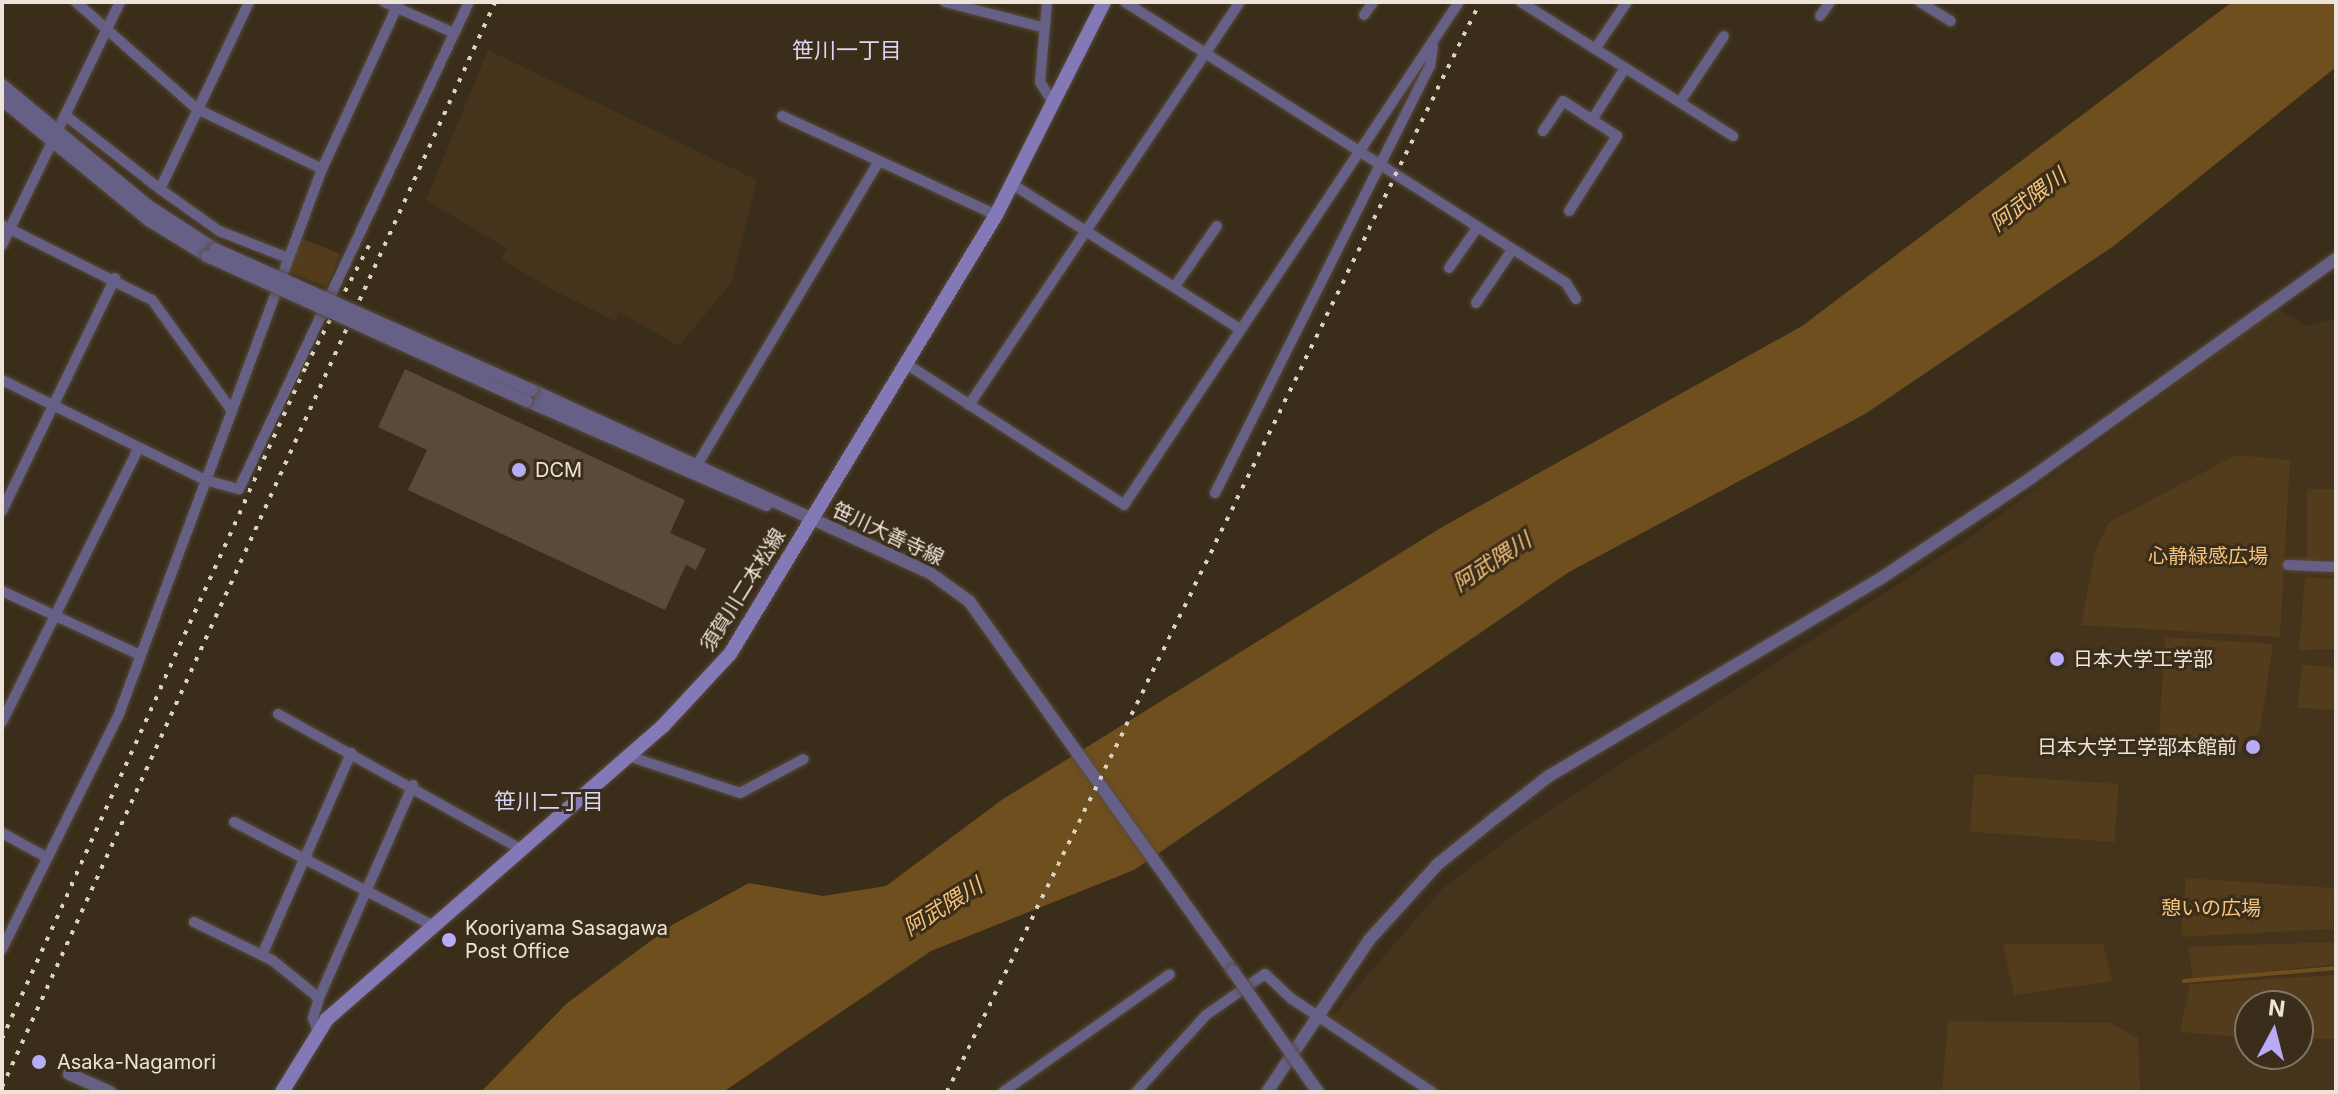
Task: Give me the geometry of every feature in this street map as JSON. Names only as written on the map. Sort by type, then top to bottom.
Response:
[{"type":"main road","name":"須賀川二本松線","points":[[282,1092],[317,1029],[628,756],[730,654],[908,365],[996,215],[1104,2]]},
{"type":"street","points":[[76,2],[197,109],[322,169]]},
{"type":"street","points":[[2,245],[6,227],[120,2]]},
{"type":"street","points":[[160,189],[249,2]]},
{"type":"street","points":[[384,2],[398,5],[454,33]]},
{"type":"street","points":[[2,380],[205,480],[239,489],[469,2]]},
{"type":"street","points":[[945,2],[1045,28]]},
{"type":"street","points":[[1047,2],[1040,82],[1054,104]]},
{"type":"street","points":[[1125,2],[1566,283],[1576,299]]},
{"type":"street","points":[[969,405],[1240,2]]},
{"type":"street","points":[[1364,15],[1373,2]]},
{"type":"street","points":[[908,365],[1124,505],[1459,2]]},
{"type":"street","points":[[1521,2],[1733,136]]},
{"type":"street","points":[[1595,49],[1627,2]]},
{"type":"street","points":[[1820,16],[1830,2]]},
{"type":"street","points":[[1920,2],[1950,21]]},
{"type":"street","points":[[2,949],[6,930],[48,858],[140,655],[322,169],[398,5]]},
{"type":"street","points":[[1680,102],[1724,36]]},
{"type":"street","points":[[1215,493],[1430,66],[1433,45]]},
{"type":"street","points":[[1592,120],[1625,68]]},
{"type":"street","points":[[2,85],[150,221],[211,253],[530,396],[736,494],[810,520]]},
{"type":"street","points":[[2,100],[54,135]]},
{"type":"street","points":[[1543,131],[1563,101],[1617,136],[1569,211]]},
{"type":"street","points":[[65,115],[219,231],[288,258]]},
{"type":"street","points":[[782,116],[996,215]]},
{"type":"street","points":[[697,465],[879,161]]},
{"type":"street","points":[[1012,184],[1240,329]]},
{"type":"street","points":[[1175,286],[1217,226]]},
{"type":"street","points":[[6,227],[115,278],[152,300],[230,408]]},
{"type":"street","points":[[1449,268],[1477,228]]},
{"type":"street","points":[[1476,303],[1512,250]]},
{"type":"street","points":[[1267,1092],[1315,1014],[1369,940],[1438,864],[1549,776],[1880,579],[2336,259]]},
{"type":"street","points":[[2,511],[115,278]]},
{"type":"street","points":[[530,396],[697,465],[810,520]]},
{"type":"street","points":[[2,722],[52,615],[138,449]]},
{"type":"street","name":"笹川大善寺線","points":[[810,520],[930,573],[985,617],[1318,1092]]},
{"type":"street","points":[[2288,565],[2336,567]]},
{"type":"street","points":[[2,591],[140,655]]},
{"type":"street","points":[[278,714],[413,785],[521,849]]},
{"type":"street","points":[[262,955],[351,753]]},
{"type":"street","points":[[628,756],[740,793],[804,759]]},
{"type":"street","points":[[317,1029],[313,1018],[319,998],[413,785]]},
{"type":"street","points":[[234,822],[305,855],[432,925]]},
{"type":"street","points":[[2,833],[48,858]]},
{"type":"street","points":[[194,922],[262,955],[319,998]]},
{"type":"street","points":[[1003,1092],[1170,974]]},
{"type":"street","points":[[1136,1092],[1206,1015],[1265,974],[1315,1014],[1432,1092]]},
{"type":"street","points":[[69,1074],[110,1092]]},
{"type":"shaded area","points":[[488,50],[757,180],[731,283],[679,346],[619,312],[615,321],[555,291],[501,259],[507,249],[426,200]]},
{"type":"shaded area","name":"日本大学工学部","points":[[2277,309],[2308,326],[2336,318],[2336,1092],[1438,1092],[1330,1019],[1442,889],[1524,827],[1966,540]]},
{"type":"green space","points":[[301,238],[340,254],[326,287],[288,271]]},
{"type":"green space","name":"心静緑感広場","points":[[2236,455],[2290,460],[2280,637],[2081,625],[2095,552],[2108,523]]},
{"type":"green space","points":[[2307,489],[2336,489],[2336,559],[2307,559]]},
{"type":"green space","points":[[2305,577],[2336,579],[2336,649],[2299,650]]},
{"type":"green space","points":[[2165,637],[2273,644],[2260,731],[2247,749],[2227,756],[2158,753]]},
{"type":"green space","points":[[2302,664],[2336,668],[2336,710],[2297,708]]},
{"type":"green space","points":[[1974,774],[2119,784],[2115,842],[1970,832]]},
{"type":"green space","name":"憩いの広場","points":[[2186,878],[2334,888],[2333,929],[2181,937]]},
{"type":"green space","points":[[2336,942],[2336,964],[2193,979],[2188,947]]},
{"type":"green space","points":[[2003,944],[2103,944],[2112,981],[2014,995]]},
{"type":"green space","points":[[2336,975],[2336,1039],[2314,1039],[2314,990],[2234,990],[2234,1037],[2180,1032],[2190,984]]},
{"type":"green space","points":[[1948,1021],[2110,1023],[2138,1038],[2140,1092],[1942,1092]]},
{"type":"water","name":"阿武隈川","points":[[2232,2],[2336,2],[2336,67],[2115,245],[1865,414],[1569,572],[1134,870],[931,951],[723,1092],[481,1092],[566,1004],[672,925],[749,883],[823,896],[886,886],[1003,799],[1444,526],[1802,326]]},
{"type":"building","name":"DCM","points":[[405,369],[685,500],[670,533],[706,549],[696,570],[686,565],[665,610],[408,490],[427,450],[378,427]]},
{"type":"waterway","points":[[2184,981],[2336,968]]},
{"type":"railway","points":[[2,1087],[495,2]]},
{"type":"railway","points":[[947,1092],[1480,2]]},
{"type":"railway","points":[[2,1039],[306,366],[372,240]]},
{"type":"place","name":"DCM","points":[[519,470]]},
{"type":"place","name":"日本大学工学部","points":[[2057,659]]},
{"type":"place","name":"日本大学工学部本館前","points":[[2253,747]]},
{"type":"place","name":"Kooriyama Sasagawa Post Office","points":[[449,940]]},
{"type":"place","name":"Asaka-Nagamori","points":[[39,1062]]},
{"type":"district","name":"笹川一丁目","points":[[847,51]]},
{"type":"district","name":"笹川二丁目","points":[[549,802]]}]
